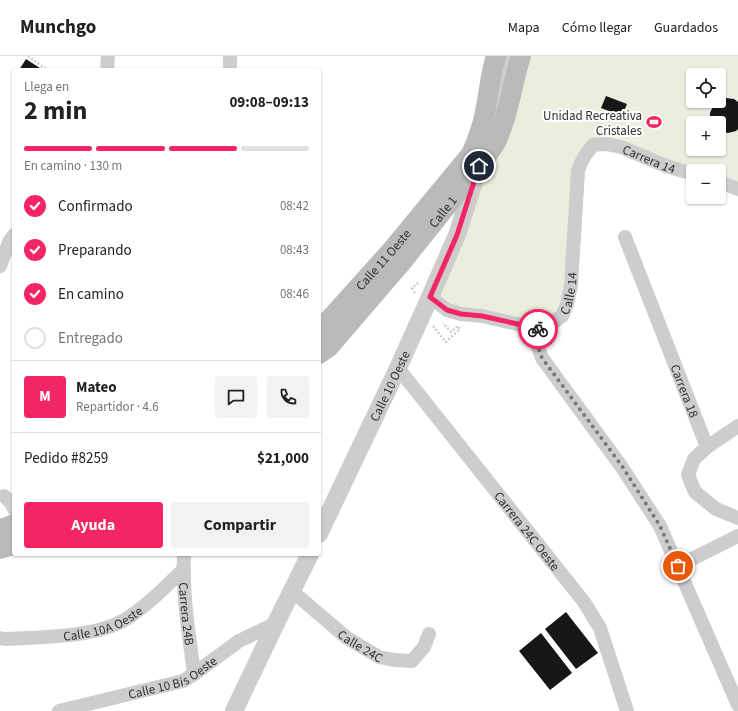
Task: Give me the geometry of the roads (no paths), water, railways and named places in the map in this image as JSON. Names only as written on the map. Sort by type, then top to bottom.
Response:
[{"type":"main road","name":"Calle 11 Oeste","points":[[322,344],[390,252],[471,154],[479,136],[485,113],[489,83],[496,56]]},
{"type":"main road","name":"Calle 1","points":[[322,344],[402,262],[491,150],[506,115],[521,56]]},
{"type":"main road","points":[[0,549],[10,525]]},
{"type":"street","points":[[107,68],[108,56]]},
{"type":"street","points":[[230,56],[230,68]]},
{"type":"street","name":"Calle 10 Oeste","points":[[321,530],[398,368],[457,235],[493,124],[500,78],[506,56]]},
{"type":"street","name":"Carrera 14","points":[[586,154],[593,145],[606,144],[621,147],[666,166],[686,172]]},
{"type":"street","name":"Calle 10 Oeste","points":[[457,235],[471,154]]},
{"type":"street","name":"Calle 14","points":[[430,297],[447,310],[522,325],[539,327],[551,324],[562,316],[567,305],[571,285],[578,171],[586,154]]},
{"type":"street","points":[[726,184],[738,188]]},
{"type":"street","name":"Carrera 18","points":[[626,237],[707,447]]},
{"type":"street","points":[[0,266],[12,238]]},
{"type":"street","points":[[539,327],[537,344],[542,358],[622,466],[660,526],[738,705]]},
{"type":"street","name":"Carrera 24C Oeste","points":[[398,368],[584,602],[600,628],[627,711]]},
{"type":"street","points":[[738,426],[707,447],[694,459],[688,476],[696,492],[716,509],[738,518]]},
{"type":"street","points":[[10,525],[12,512]]},
{"type":"street","points":[[678,566],[738,536]]},
{"type":"street","name":"Carrera 24B","points":[[184,556],[185,603],[194,674]]},
{"type":"street","points":[[234,711],[309,556]]},
{"type":"street","name":"Calle 10A Oeste","points":[[2,639],[78,634],[104,629],[124,620],[147,604],[184,569]]},
{"type":"street","name":"Calle 24C","points":[[292,591],[347,638],[379,657],[412,661],[424,647],[429,634]]},
{"type":"street","name":"Calle 10 Bis Oeste","points":[[59,711],[182,681],[239,641],[276,623]]},
{"type":"place","name":"Unidad Recreativa Cristales","points":[[654,122]]}]
